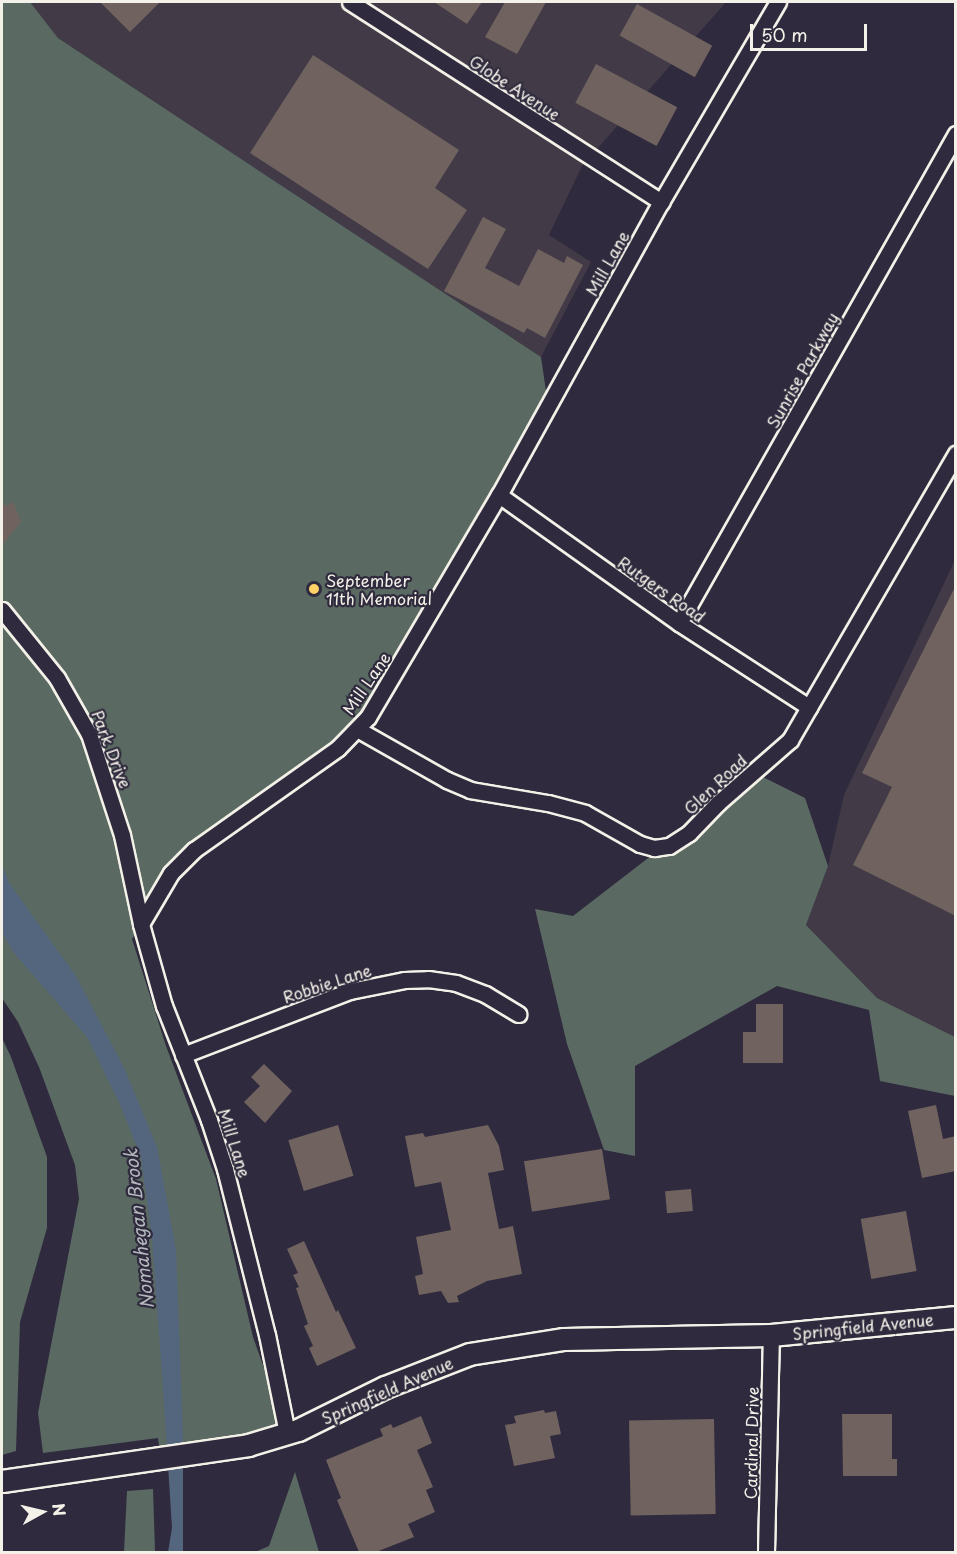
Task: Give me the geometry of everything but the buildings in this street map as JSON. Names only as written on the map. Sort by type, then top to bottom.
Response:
[{"type":"main road","name":"Springfield Avenue","points":[[2,1481],[248,1445],[286,1433],[405,1378],[469,1354],[564,1339],[771,1335],[956,1317]]},
{"type":"street","name":"Globe Avenue","points":[[350,2],[661,202]]},
{"type":"street","name":"Mill Lane","points":[[286,1433],[267,1335],[225,1169],[164,1006],[141,924],[171,873],[194,850],[338,748],[357,729],[387,688],[499,495],[661,202],[778,2]]},
{"type":"street","name":"Sunrise Parkway","points":[[679,623],[956,134]]},
{"type":"street","name":"Glen Road","points":[[357,729],[447,780],[470,790],[585,813],[640,844],[654,848],[669,846],[689,833],[718,803],[790,740],[956,454]]},
{"type":"street","name":"Rutgers Road","points":[[499,495],[679,623],[809,707]]},
{"type":"street","name":"Park Drive","points":[[2,610],[57,678],[89,734],[122,836],[141,924]]},
{"type":"street","name":"Robbie Lane","points":[[183,1055],[350,991],[404,980],[428,979],[456,983],[485,994],[518,1014]]},
{"type":"street","name":"Cardinal Drive","points":[[766,1552],[771,1335]]},
{"type":"shaded area","points":[[30,2],[726,2],[582,166],[549,235],[591,262],[541,357],[58,38]]},
{"type":"shaded area","points":[[955,560],[955,1037],[877,998],[806,925],[828,866],[844,795]]},
{"type":"green space","points":[[2,2],[30,2],[58,38],[541,357],[548,405],[368,717],[194,850],[132,939],[166,1046],[216,1179],[253,1337],[287,1433],[161,1459],[158,1438],[43,1453],[38,1413],[79,1199],[75,1165],[39,1067],[18,1022],[2,998]]},
{"type":"green space","points":[[757,774],[805,798],[828,866],[806,925],[877,998],[955,1037],[955,1096],[880,1081],[869,1010],[777,986],[635,1066],[635,1156],[604,1150],[567,1044],[535,909],[573,916]]},
{"type":"green space","points":[[2,1038],[47,1157],[47,1228],[20,1322],[16,1451],[2,1455]]},
{"type":"green space","points":[[295,1472],[319,1552],[255,1552],[269,1546]]},
{"type":"green space","points":[[153,1489],[155,1552],[124,1552],[127,1491]]},
{"type":"water","points":[[2,865],[9,883],[76,976],[125,1070],[157,1147],[176,1250],[183,1436],[183,1552],[168,1552],[172,1528],[164,1402],[152,1239],[141,1157],[119,1102],[87,1037],[14,953],[2,932]]},
{"type":"place","name":"September 11th Memorial","points":[[314,589]]},
{"type":"water label","name":"Nomahegan Brook","points":[[139,1229]]}]
